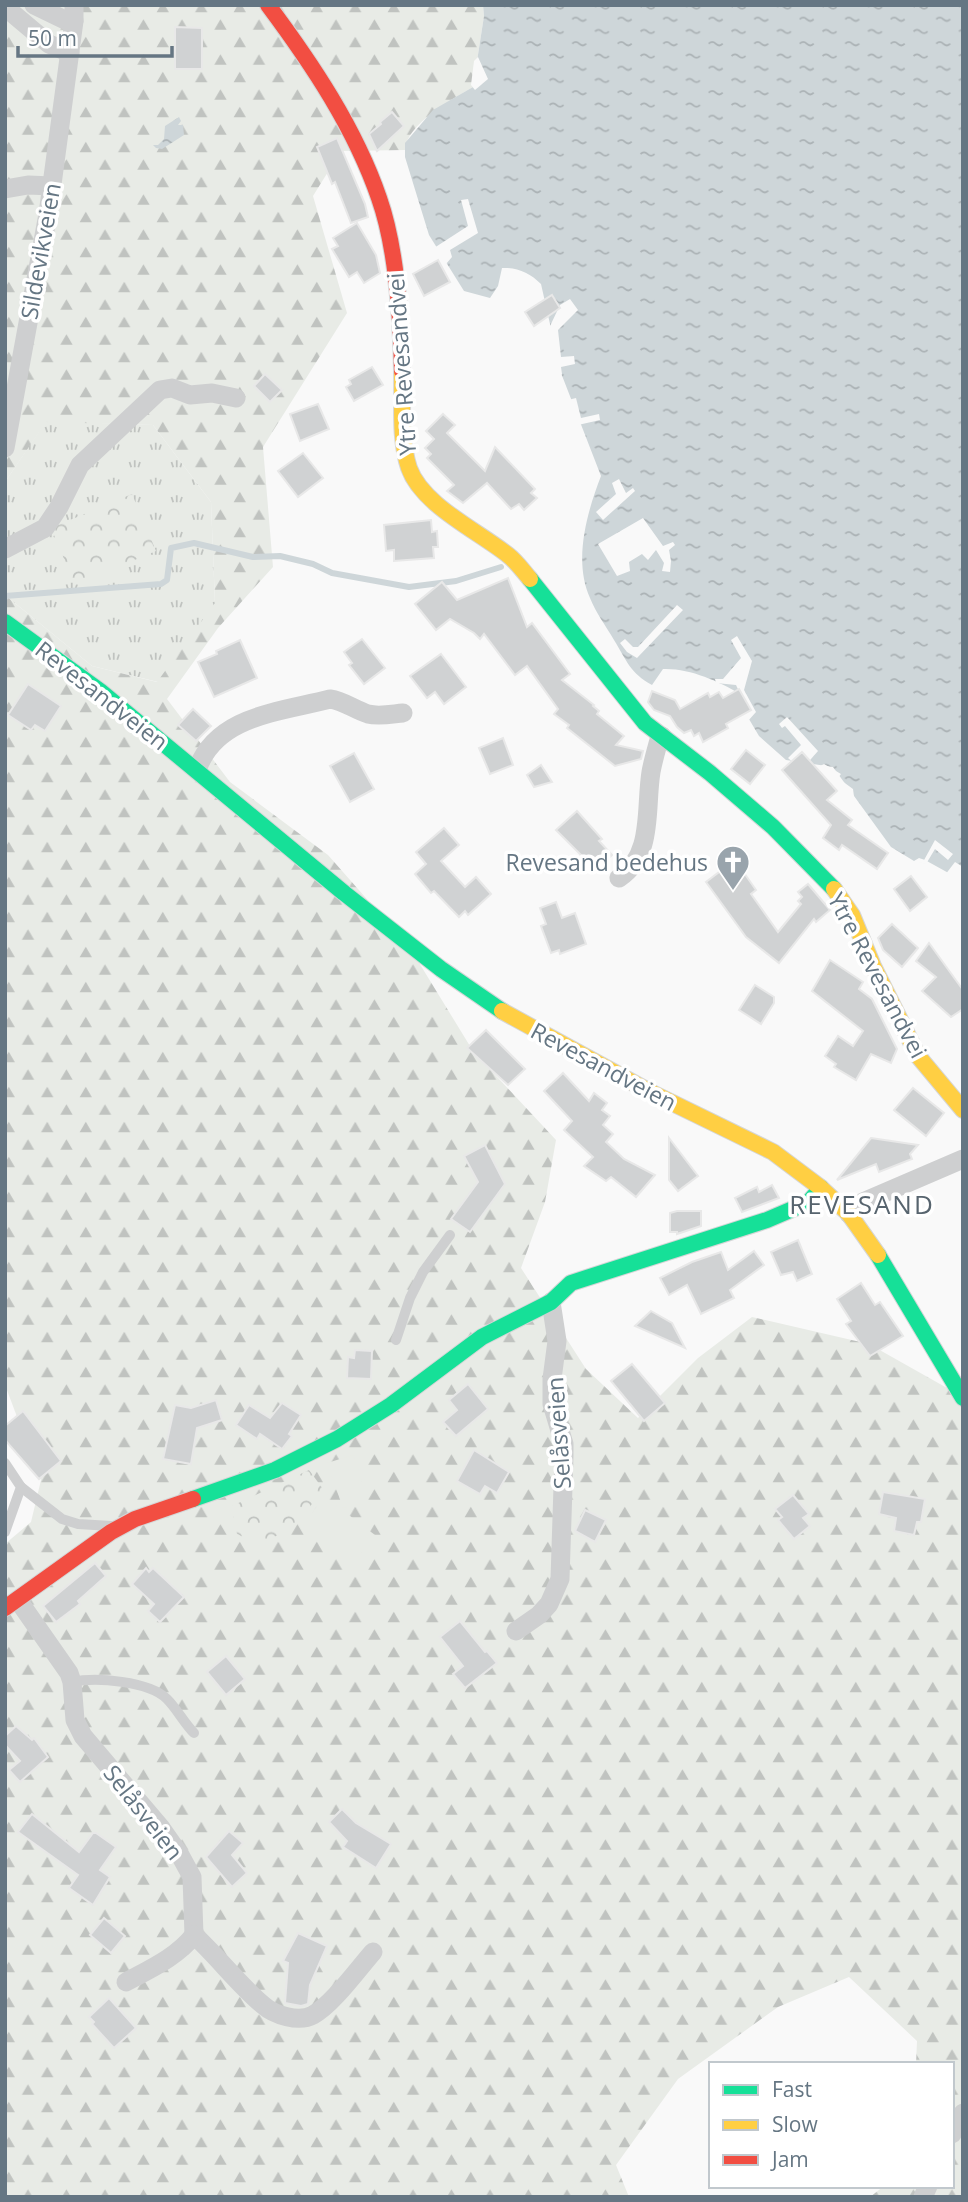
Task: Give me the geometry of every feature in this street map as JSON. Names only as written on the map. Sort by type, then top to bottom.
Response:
[{"type":"street","points":[[34,5],[65,20],[74,13]]},
{"type":"street","name":"Ytre Revesandvei","points":[[268,5],[295,41],[350,129],[380,199],[396,272],[402,349],[404,441],[409,467],[416,482],[443,509],[511,556],[546,596],[645,723],[710,773],[773,827],[831,885],[852,915],[873,966],[918,1056],[963,1110]]},
{"type":"street","points":[[5,7],[49,44],[70,53]]},
{"type":"street","name":"Sildevikveien","points":[[5,448],[11,388],[52,186],[74,13]]},
{"type":"street","points":[[5,189],[28,185],[52,186]]},
{"type":"street","points":[[5,549],[45,528],[80,465],[160,390],[172,388],[190,395],[212,393],[236,398]]},
{"type":"street","name":"Revesandveien","points":[[5,622],[100,691],[430,961],[504,1013],[650,1092],[773,1152],[821,1188],[849,1214],[891,1273],[963,1398]]},
{"type":"street","points":[[197,770],[211,743],[234,726],[266,714],[330,699],[369,714],[403,713]]},
{"type":"street","points":[[619,878],[637,861],[646,836],[651,772],[662,736]]},
{"type":"street","points":[[849,1214],[863,1202],[963,1159]]},
{"type":"street","name":"Selåsveien","points":[[194,1935],[192,1877],[161,1828],[83,1736],[75,1720],[72,1682],[59,1655],[12,1604],[135,1519],[275,1470],[337,1439],[391,1405],[482,1337],[551,1302],[571,1283],[767,1220],[809,1202],[821,1188]]},
{"type":"street","name":"Selåsveien","points":[[516,1631],[539,1615],[549,1604],[560,1579],[564,1444],[552,1404],[557,1341],[551,1302]]},
{"type":"street","points":[[125,1982],[185,1947],[194,1935],[264,2007],[301,2019],[312,2016],[325,2007],[373,1952]]},
{"type":"street","points":[[954,2130],[963,2113]]},
{"type":"lane","points":[[396,1340],[423,1272],[450,1235]]},
{"type":"lane","points":[[5,1463],[21,1487],[62,1519],[78,1524],[122,1527]]},
{"type":"lane","points":[[5,1532],[21,1487]]},
{"type":"lane","points":[[72,1682],[117,1682],[156,1691],[170,1702],[194,1733]]},
{"type":"green space","points":[[5,5],[483,5],[484,16],[473,87],[443,105],[422,122],[407,140],[405,150],[341,151],[313,196],[347,313],[263,447],[273,567],[218,628],[167,699],[230,782],[328,855],[410,948],[473,1051],[556,1140],[545,1202],[521,1268],[586,1369],[638,1418],[698,1358],[752,1317],[869,1344],[963,1397],[963,2197],[870,2197],[881,2188],[954,2188],[954,2062],[916,2062],[917,2041],[849,1977],[778,2007],[678,2079],[616,2165],[629,2197],[5,2197],[5,1544],[31,1522],[41,1480],[5,1385],[5,595],[92,666],[157,682],[215,603],[211,502],[153,425],[46,422],[5,482]]},
{"type":"green space","points":[[46,421],[153,425],[211,502],[215,604],[158,682],[92,666],[5,595],[5,482]]},
{"type":"green space","points":[[132,494],[156,551],[75,585],[51,528]]},
{"type":"green space","points":[[353,1455],[369,1502],[343,1508],[327,1463]]},
{"type":"green space","points":[[309,1470],[323,1489],[294,1528],[258,1544],[237,1534],[232,1506]]},
{"type":"green space","points":[[324,1496],[375,1535],[351,1567],[301,1528]]},
{"type":"water","points":[[483,5],[963,5],[963,881],[925,860],[919,858],[914,861],[891,847],[833,767],[786,760],[759,736],[746,714],[741,694],[713,680],[673,669],[663,669],[652,685],[639,676],[595,609],[585,584],[582,553],[587,521],[601,476],[561,373],[541,284],[523,272],[502,268],[498,286],[490,298],[464,291],[429,235],[405,157],[405,143],[433,110],[473,87],[484,16]]},
{"type":"water","points":[[179,117],[181,121],[178,125],[183,125],[184,135],[162,149],[156,148],[153,145],[158,145],[164,139],[165,126]]},
{"type":"pier","points":[[478,57],[488,79],[475,90],[471,85],[474,61]]},
{"type":"pier","points":[[468,199],[478,233],[450,250],[452,257],[446,264],[434,248],[468,226],[461,200]]},
{"type":"pier","points":[[570,299],[578,310],[558,330],[561,357],[574,356],[575,364],[561,367],[562,374],[559,377],[550,326],[560,305]]},
{"type":"pier","points":[[576,398],[581,418],[599,414],[600,420],[578,425],[568,400]]},
{"type":"pier","points":[[619,479],[626,493],[633,488],[635,491],[603,520],[596,512],[616,494],[612,483]]},
{"type":"pier","points":[[643,518],[663,546],[673,542],[675,545],[669,550],[670,572],[662,571],[664,563],[656,550],[648,560],[642,554],[629,562],[630,571],[617,576],[598,544]]},
{"type":"pier","points":[[677,605],[683,610],[637,658],[627,652],[620,643],[625,639],[633,647],[638,647]]},
{"type":"pier","points":[[737,636],[752,661],[744,690],[756,712],[748,721],[744,716],[747,708],[736,685],[716,683],[715,679],[723,679],[741,658],[731,640]]},
{"type":"pier","points":[[787,717],[818,751],[804,767],[797,766],[788,758],[801,745],[785,726],[782,728],[779,724]]},
{"type":"pier","points":[[824,764],[841,774],[838,778],[853,789],[855,804],[831,770],[816,768]]},
{"type":"pier","points":[[935,840],[953,854],[948,860],[935,849],[926,864],[916,863],[919,859],[923,862]]},
{"type":"pier","points":[[955,862],[963,867],[961,884],[945,875]]},
{"type":"building","points":[[175,27],[202,28],[202,69],[175,69]]},
{"type":"building","points":[[392,112],[404,126],[377,151],[369,134]]},
{"type":"building","points":[[337,138],[368,217],[351,223],[335,182],[332,184],[317,147]]},
{"type":"building","points":[[357,223],[376,255],[380,273],[364,283],[357,272],[349,277],[332,249],[338,246],[333,238]]},
{"type":"building","points":[[438,260],[450,282],[424,296],[413,274]]},
{"type":"building","points":[[552,295],[560,308],[534,326],[525,312]]},
{"type":"building","points":[[372,367],[383,385],[354,401],[346,387],[351,384],[349,380]]},
{"type":"building","points":[[265,374],[282,390],[270,402],[254,386]]},
{"type":"building","points":[[318,404],[329,429],[300,441],[290,414]]},
{"type":"building","points":[[443,414],[455,425],[447,433],[485,471],[495,447],[535,489],[531,493],[537,498],[524,510],[519,504],[511,509],[487,483],[463,503],[447,491],[454,485],[427,458],[431,454],[425,448],[434,439],[426,431]]},
{"type":"building","points":[[303,453],[323,478],[298,497],[278,471]]},
{"type":"building","points":[[431,520],[432,532],[437,531],[438,547],[433,547],[434,558],[394,561],[394,550],[386,551],[384,525]]},
{"type":"building","points":[[508,578],[527,627],[532,623],[570,674],[562,680],[594,705],[599,711],[597,714],[624,736],[616,745],[643,751],[641,759],[615,766],[567,728],[569,725],[554,714],[558,709],[527,666],[515,675],[484,634],[480,639],[450,619],[436,630],[415,604],[442,582],[457,600]]},
{"type":"building","points":[[362,639],[385,668],[364,684],[349,665],[352,663],[344,652]]},
{"type":"building","points":[[240,640],[257,678],[214,697],[198,662]]},
{"type":"building","points":[[441,654],[466,687],[444,704],[435,692],[427,698],[410,676]]},
{"type":"building","points":[[28,684],[61,706],[45,731],[35,725],[31,730],[8,715]]},
{"type":"building","points":[[739,689],[751,710],[726,724],[728,728],[703,742],[699,733],[694,736],[691,730],[684,733],[670,716],[654,710],[648,702],[652,691],[675,700],[680,709],[708,693],[710,697],[719,692],[723,698]]},
{"type":"building","points":[[193,709],[211,726],[196,741],[178,725]]},
{"type":"building","points":[[503,738],[513,765],[490,774],[479,748]]},
{"type":"building","points":[[746,750],[765,765],[750,784],[731,769]]},
{"type":"building","points":[[802,752],[837,791],[827,800],[852,820],[848,825],[888,853],[877,869],[842,845],[839,850],[823,838],[831,825],[782,770]]},
{"type":"building","points":[[354,753],[374,789],[350,802],[330,766]]},
{"type":"building","points":[[541,765],[552,782],[534,787],[527,775]]},
{"type":"building","points":[[577,811],[602,839],[599,841],[612,855],[596,870],[556,830]]},
{"type":"building","points":[[444,828],[459,845],[441,861],[465,887],[476,877],[491,894],[468,915],[465,911],[459,917],[434,891],[431,893],[415,874],[426,864],[416,852]]},
{"type":"building","points":[[735,860],[756,890],[751,894],[778,932],[801,904],[798,901],[802,897],[798,892],[808,884],[830,910],[816,922],[814,919],[779,963],[746,937],[706,882]]},
{"type":"building","points":[[911,876],[927,897],[910,911],[894,889]]},
{"type":"building","points":[[556,902],[562,918],[575,913],[586,944],[560,954],[559,950],[551,953],[541,926],[546,924],[540,908]]},
{"type":"building","points":[[892,924],[918,948],[902,967],[883,950],[878,938]]},
{"type":"building","points":[[929,943],[963,990],[963,1009],[951,1017],[922,991],[936,977],[916,961]]},
{"type":"building","points":[[830,960],[863,982],[859,989],[872,999],[897,1049],[891,1063],[871,1054],[856,1080],[834,1067],[836,1064],[825,1056],[838,1036],[853,1046],[863,1031],[812,991]]},
{"type":"building","points":[[755,985],[774,997],[774,1003],[761,1024],[739,1010]]},
{"type":"building","points":[[486,1030],[525,1069],[508,1085],[467,1048]]},
{"type":"building","points":[[563,1073],[589,1101],[594,1093],[607,1103],[602,1110],[610,1116],[603,1125],[613,1134],[606,1142],[624,1159],[655,1175],[636,1197],[611,1177],[606,1181],[584,1166],[593,1157],[564,1130],[572,1121],[544,1091]]},
{"type":"building","points":[[913,1088],[944,1113],[926,1136],[894,1110]]},
{"type":"building","points":[[669,1138],[698,1176],[678,1191],[669,1180]]},
{"type":"building","points":[[871,1138],[918,1145],[910,1154],[912,1159],[879,1172],[876,1164],[837,1180]]},
{"type":"building","points":[[485,1145],[505,1184],[470,1232],[451,1219],[478,1182],[464,1156]]},
{"type":"building","points":[[772,1185],[779,1198],[742,1212],[735,1198],[757,1187],[759,1192]]},
{"type":"building","points":[[701,1211],[701,1226],[677,1234],[670,1232],[670,1213]]},
{"type":"building","points":[[798,1240],[812,1274],[797,1281],[793,1272],[781,1275],[771,1252]]},
{"type":"building","points":[[754,1251],[764,1265],[730,1290],[734,1298],[701,1314],[687,1285],[669,1295],[660,1278],[692,1262],[721,1252],[728,1270]]},
{"type":"building","points":[[861,1283],[875,1305],[880,1302],[903,1336],[870,1356],[846,1324],[851,1321],[837,1299]]},
{"type":"building","points":[[651,1311],[672,1323],[685,1348],[635,1326]]},
{"type":"building","points":[[355,1350],[372,1351],[371,1379],[347,1378],[348,1357],[354,1358]]},
{"type":"building","points":[[632,1364],[665,1403],[644,1421],[611,1381]]},
{"type":"building","points":[[468,1384],[488,1409],[456,1436],[443,1422],[457,1410],[449,1400]]},
{"type":"building","points":[[216,1400],[222,1420],[197,1428],[191,1464],[163,1459],[175,1405],[191,1408]]},
{"type":"building","points":[[282,1403],[301,1415],[289,1434],[292,1436],[282,1449],[260,1434],[257,1439],[236,1425],[249,1405],[270,1418]]},
{"type":"building","points":[[23,1411],[61,1461],[39,1479],[5,1440],[5,1426]]},
{"type":"building","points":[[474,1450],[509,1472],[497,1493],[485,1486],[480,1494],[457,1481]]},
{"type":"building","points":[[883,1492],[925,1499],[921,1522],[917,1522],[914,1535],[894,1531],[896,1518],[879,1514]]},
{"type":"building","points":[[793,1495],[809,1514],[803,1518],[810,1526],[794,1539],[778,1520],[782,1517],[775,1509]]},
{"type":"building","points":[[585,1510],[606,1520],[595,1542],[575,1531]]},
{"type":"building","points":[[95,1563],[106,1576],[78,1601],[80,1604],[56,1622],[43,1606]]},
{"type":"building","points":[[146,1568],[149,1572],[153,1568],[184,1597],[160,1622],[148,1611],[154,1604],[132,1584]]},
{"type":"building","points":[[460,1621],[497,1663],[465,1688],[453,1674],[463,1666],[440,1637]]},
{"type":"building","points":[[226,1656],[245,1679],[226,1695],[207,1672]]},
{"type":"building","points":[[16,1726],[32,1740],[34,1738],[48,1757],[20,1782],[9,1770],[20,1761],[5,1745],[5,1736]]},
{"type":"building","points":[[342,1809],[356,1823],[391,1844],[376,1868],[343,1847],[347,1841],[329,1822]]},
{"type":"building","points":[[32,1814],[79,1852],[93,1833],[116,1847],[100,1870],[110,1877],[93,1905],[69,1888],[78,1875],[18,1832]]},
{"type":"building","points":[[229,1831],[243,1843],[232,1855],[247,1873],[232,1887],[206,1857]]},
{"type":"building","points":[[104,1918],[125,1936],[111,1953],[90,1935]]},
{"type":"building","points":[[298,1933],[327,1946],[310,1985],[308,2004],[301,2006],[285,2003],[288,1963],[283,1961]]},
{"type":"building","points":[[109,1998],[136,2028],[114,2048],[89,2017]]},
{"type":"waterway","points":[[5,596],[161,584],[167,580],[171,548],[194,543],[253,557],[280,556],[313,564],[332,573],[409,587],[456,581],[501,567]]},
{"type":"traffic: fast","points":[[530,579],[645,723],[710,773],[773,827],[834,889]]},
{"type":"traffic: fast","points":[[5,622],[100,691],[344,893],[441,969],[502,1011]]},
{"type":"traffic: fast","points":[[193,1499],[275,1470],[337,1439],[391,1405],[482,1337],[551,1302],[571,1283],[767,1220],[809,1202],[821,1188]]},
{"type":"traffic: fast","points":[[878,1255],[963,1398]]},
{"type":"traffic: slow","points":[[402,371],[404,445],[409,468],[416,481],[438,505],[511,558],[530,579]]},
{"type":"traffic: slow","points":[[834,889],[852,915],[873,966],[918,1056],[963,1110]]},
{"type":"traffic: slow","points":[[502,1011],[650,1092],[773,1152],[821,1188],[849,1214],[878,1255]]},
{"type":"traffic: jam","points":[[268,5],[331,97],[358,147],[379,198],[394,261],[402,371]]},
{"type":"traffic: jam","points":[[5,1608],[111,1532],[135,1519],[193,1499]]},
{"type":"place","name":"Revesand bedehus","points":[[733,892]]},
{"type":"district","name":"REVESAND","points":[[862,1204]]}]
